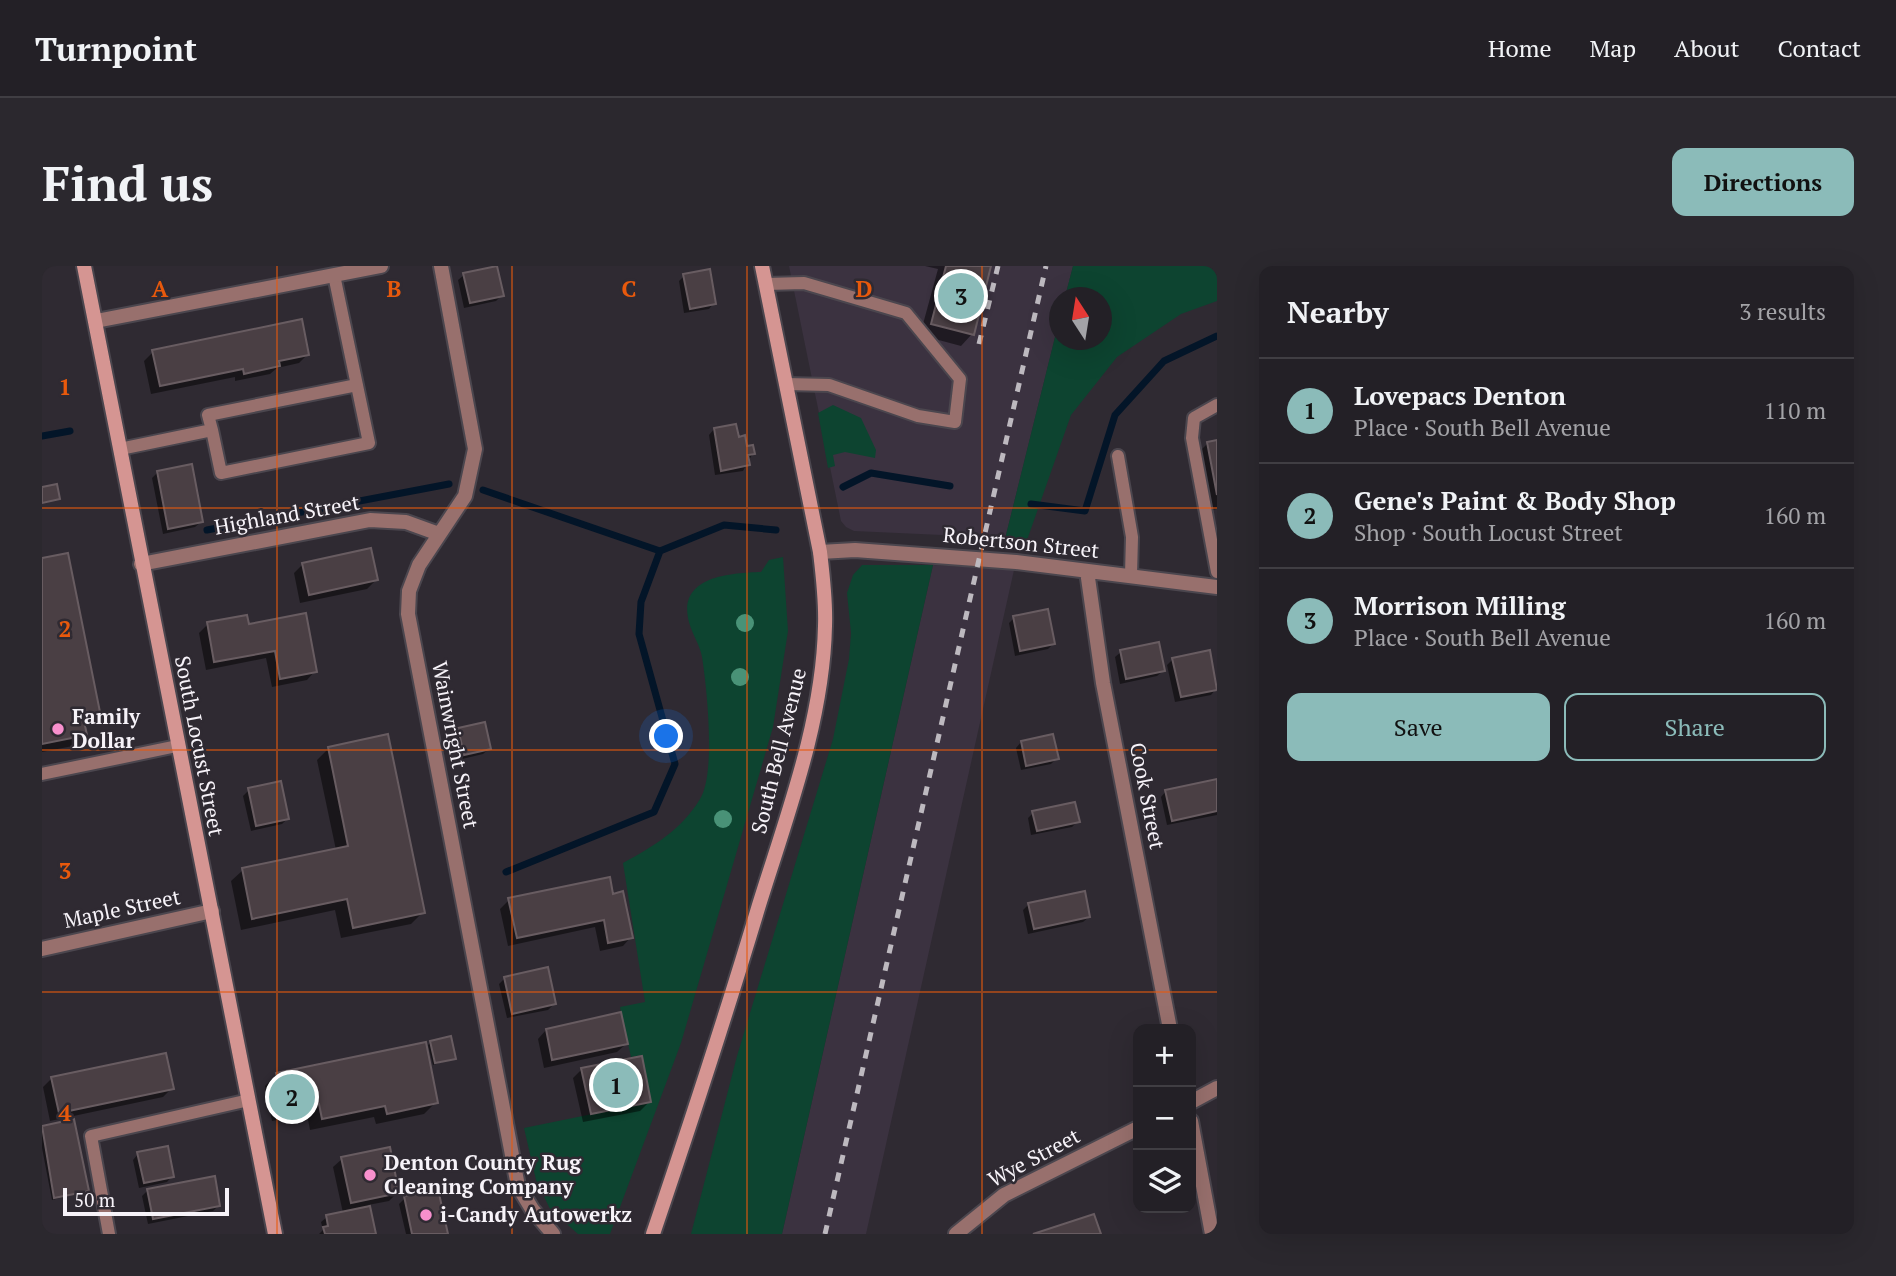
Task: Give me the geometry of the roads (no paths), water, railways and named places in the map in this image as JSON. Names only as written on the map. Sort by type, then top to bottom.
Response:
[{"type":"main road","name":"South Locust Street","points":[[84,266],[275,1234]]},
{"type":"main road","name":"South Bell Avenue","points":[[653,1234],[717,1046],[812,721],[825,626],[820,552],[762,266]]},
{"type":"street","points":[[96,321],[381,266]]},
{"type":"street","name":"Wainwright Street","points":[[441,266],[475,449],[465,496],[419,565],[409,591],[408,614],[518,1186],[532,1209],[553,1234]]},
{"type":"street","name":"Highland Street","points":[[141,564],[370,520],[406,522],[439,534]]},
{"type":"street","name":"Robertson Street","points":[[820,552],[869,551],[1016,562],[1217,587]]},
{"type":"street","name":"Cook Street","points":[[1087,571],[1103,683],[1169,1024]]},
{"type":"street","name":"Maple Street","points":[[42,948],[212,911]]},
{"type":"street","points":[[1196,1099],[1217,1088]]},
{"type":"street","name":"Wye Street","points":[[956,1234],[1004,1195],[1133,1130]]},
{"type":"street","points":[[1196,1148],[1212,1234]]},
{"type":"lane","points":[[334,275],[357,385],[369,443],[221,473],[208,415],[357,385]]},
{"type":"lane","points":[[766,284],[803,283],[906,313],[960,380],[956,422],[918,416],[829,385],[786,384]]},
{"type":"lane","points":[[1217,405],[1194,418],[1192,438],[1217,572]]},
{"type":"lane","points":[[120,449],[212,430]]},
{"type":"lane","points":[[1118,456],[1132,537],[1131,575]]},
{"type":"lane","points":[[42,774],[177,746]]},
{"type":"lane","points":[[109,1234],[91,1136],[249,1100]]},
{"type":"waterway","points":[[1031,504],[1085,511],[1115,415],[1164,361],[1217,336]]},
{"type":"waterway","points":[[42,436],[70,431]]},
{"type":"waterway","points":[[843,487],[871,473],[950,486]]},
{"type":"waterway","points":[[207,530],[449,484]]},
{"type":"waterway","points":[[483,490],[660,551]]},
{"type":"waterway","points":[[506,872],[654,812],[675,764],[639,634],[641,602],[660,551],[724,525],[776,530]]},
{"type":"railway","points":[[979,344],[998,266]]},
{"type":"railway","points":[[825,1234],[1046,266]]},
{"type":"place","name":"Morrison Milling","points":[[961,296]]},
{"type":"place","name":"Family Dollar","points":[[58,729]]},
{"type":"place","name":"Lovepacs Denton","points":[[616,1085]]},
{"type":"place","name":"Gene's Paint & Body Shop","points":[[292,1097]]},
{"type":"place","name":"Denton County Rug Cleaning Company","points":[[370,1175]]},
{"type":"place","name":"i-Candy Autowerkz","points":[[426,1215]]}]
